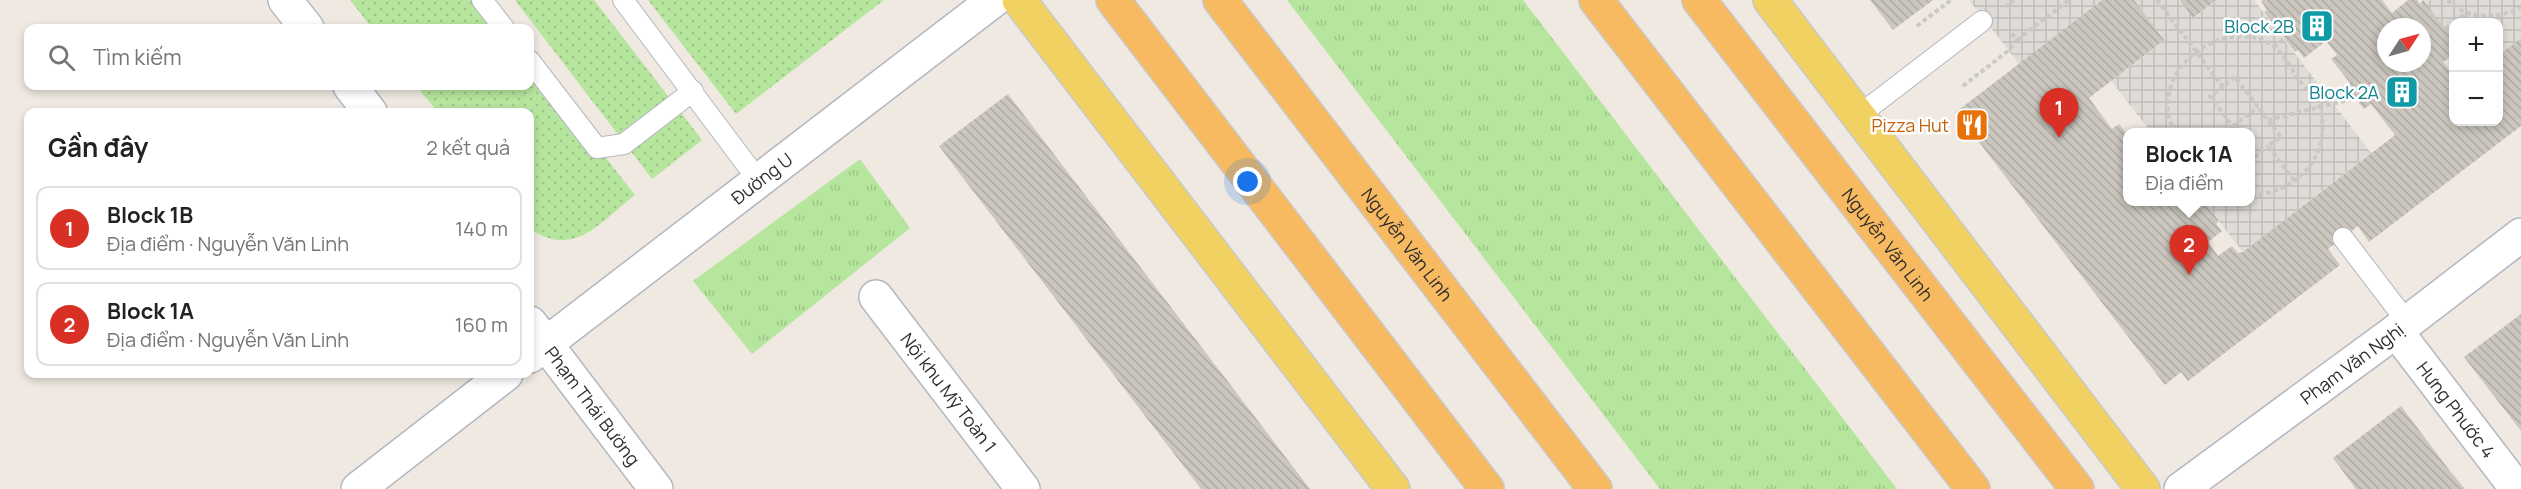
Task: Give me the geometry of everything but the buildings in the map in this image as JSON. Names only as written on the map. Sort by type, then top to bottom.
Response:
[{"type":"highway","points":[[1113,0],[1487,489]]},
{"type":"highway","name":"Nguyễn Văn Linh","points":[[1220,0],[1595,489]]},
{"type":"highway","points":[[1596,0],[1973,489]]},
{"type":"highway","name":"Nguyễn Văn Linh","points":[[1699,0],[2077,489]]},
{"type":"main road","points":[[1019,0],[1393,489]]},
{"type":"main road","points":[[1770,0],[2143,489]]},
{"type":"street","points":[[285,0],[304,24]]},
{"type":"street","name":"Đường U","points":[[535,341],[758,180],[994,0]]},
{"type":"street","points":[[353,90],[367,108]]},
{"type":"street","name":"Phạm Văn Nghị","points":[[2181,489],[2521,235]]},
{"type":"street","name":"Nội khu Mỹ Toàn 1","points":[[876,297],[1023,489]]},
{"type":"street","name":"Hưng Phước 4","points":[[2402,326],[2517,489]]},
{"type":"street","name":"Phạm Thái Bường","points":[[535,341],[656,489]]},
{"type":"street","points":[[358,489],[502,378]]},
{"type":"lane","points":[[482,0],[501,24]]},
{"type":"lane","points":[[623,0],[758,180]]},
{"type":"lane","points":[[1858,116],[1982,21]]},
{"type":"lane","points":[[534,66],[597,148],[624,144],[693,91]]},
{"type":"lane","points":[[2343,238],[2402,326]]},
{"type":"path","points":[[1917,26],[1951,0]]},
{"type":"path","points":[[2017,40],[2069,0]]},
{"type":"path","points":[[2157,0],[2223,87]]},
{"type":"path","points":[[2448,0],[2452,5],[2468,12],[2484,15],[2500,14],[2521,7]]},
{"type":"path","points":[[2460,18],[2468,12]]},
{"type":"path","points":[[2445,29],[2449,26]]},
{"type":"path","points":[[2173,128],[2168,110],[2170,93],[2175,77],[2196,51],[2226,38],[2242,37],[2259,40],[2274,47],[2320,107],[2322,132],[2316,156],[2295,182],[2281,190],[2255,195]]},
{"type":"path","points":[[2274,47],[2284,39]]},
{"type":"path","points":[[1963,86],[2008,51]]},
{"type":"path","points":[[2233,127],[2210,96],[2235,77],[2281,136],[2255,155]]},
{"type":"path","points":[[2268,120],[2356,98]]},
{"type":"path","points":[[2229,128],[2258,106]]},
{"type":"path","points":[[2268,146],[2295,182]]},
{"type":"green space","points":[[350,0],[481,0],[501,24],[369,24]]},
{"type":"green space","points":[[515,0],[594,0],[702,140],[652,179]]},
{"type":"green space","points":[[648,0],[884,0],[736,114]]},
{"type":"green space","points":[[1287,0],[1523,0],[1897,489],[1660,489]]},
{"type":"green space","points":[[534,66],[635,195],[598,226],[574,239],[560,240],[546,237],[534,231],[534,108],[435,108],[419,90],[534,90]]},
{"type":"green space","points":[[860,159],[910,228],[752,354],[693,281]]},
{"type":"shaded area","points":[[1969,0],[2102,0],[2019,64]]},
{"type":"shaded area","points":[[2134,0],[2180,0],[2194,18],[2216,0],[2254,0],[2371,153],[2243,252],[2207,206],[2255,206],[2255,128],[2148,128],[2111,81],[2164,40]]},
{"type":"shaded area","points":[[2423,0],[2521,0],[2521,38],[2503,53],[2503,18],[2449,18],[2449,35]]},
{"type":"place","name":"Block 2B","points":[[2317,26]]},
{"type":"place","name":"Block 2A","points":[[2402,92]]},
{"type":"place","name":"Pizza Hut","points":[[1972,125]]},
{"type":"place","name":"Block 1B","points":[[2059,138]]},
{"type":"place","name":"Block 1A","points":[[2189,275]]}]
